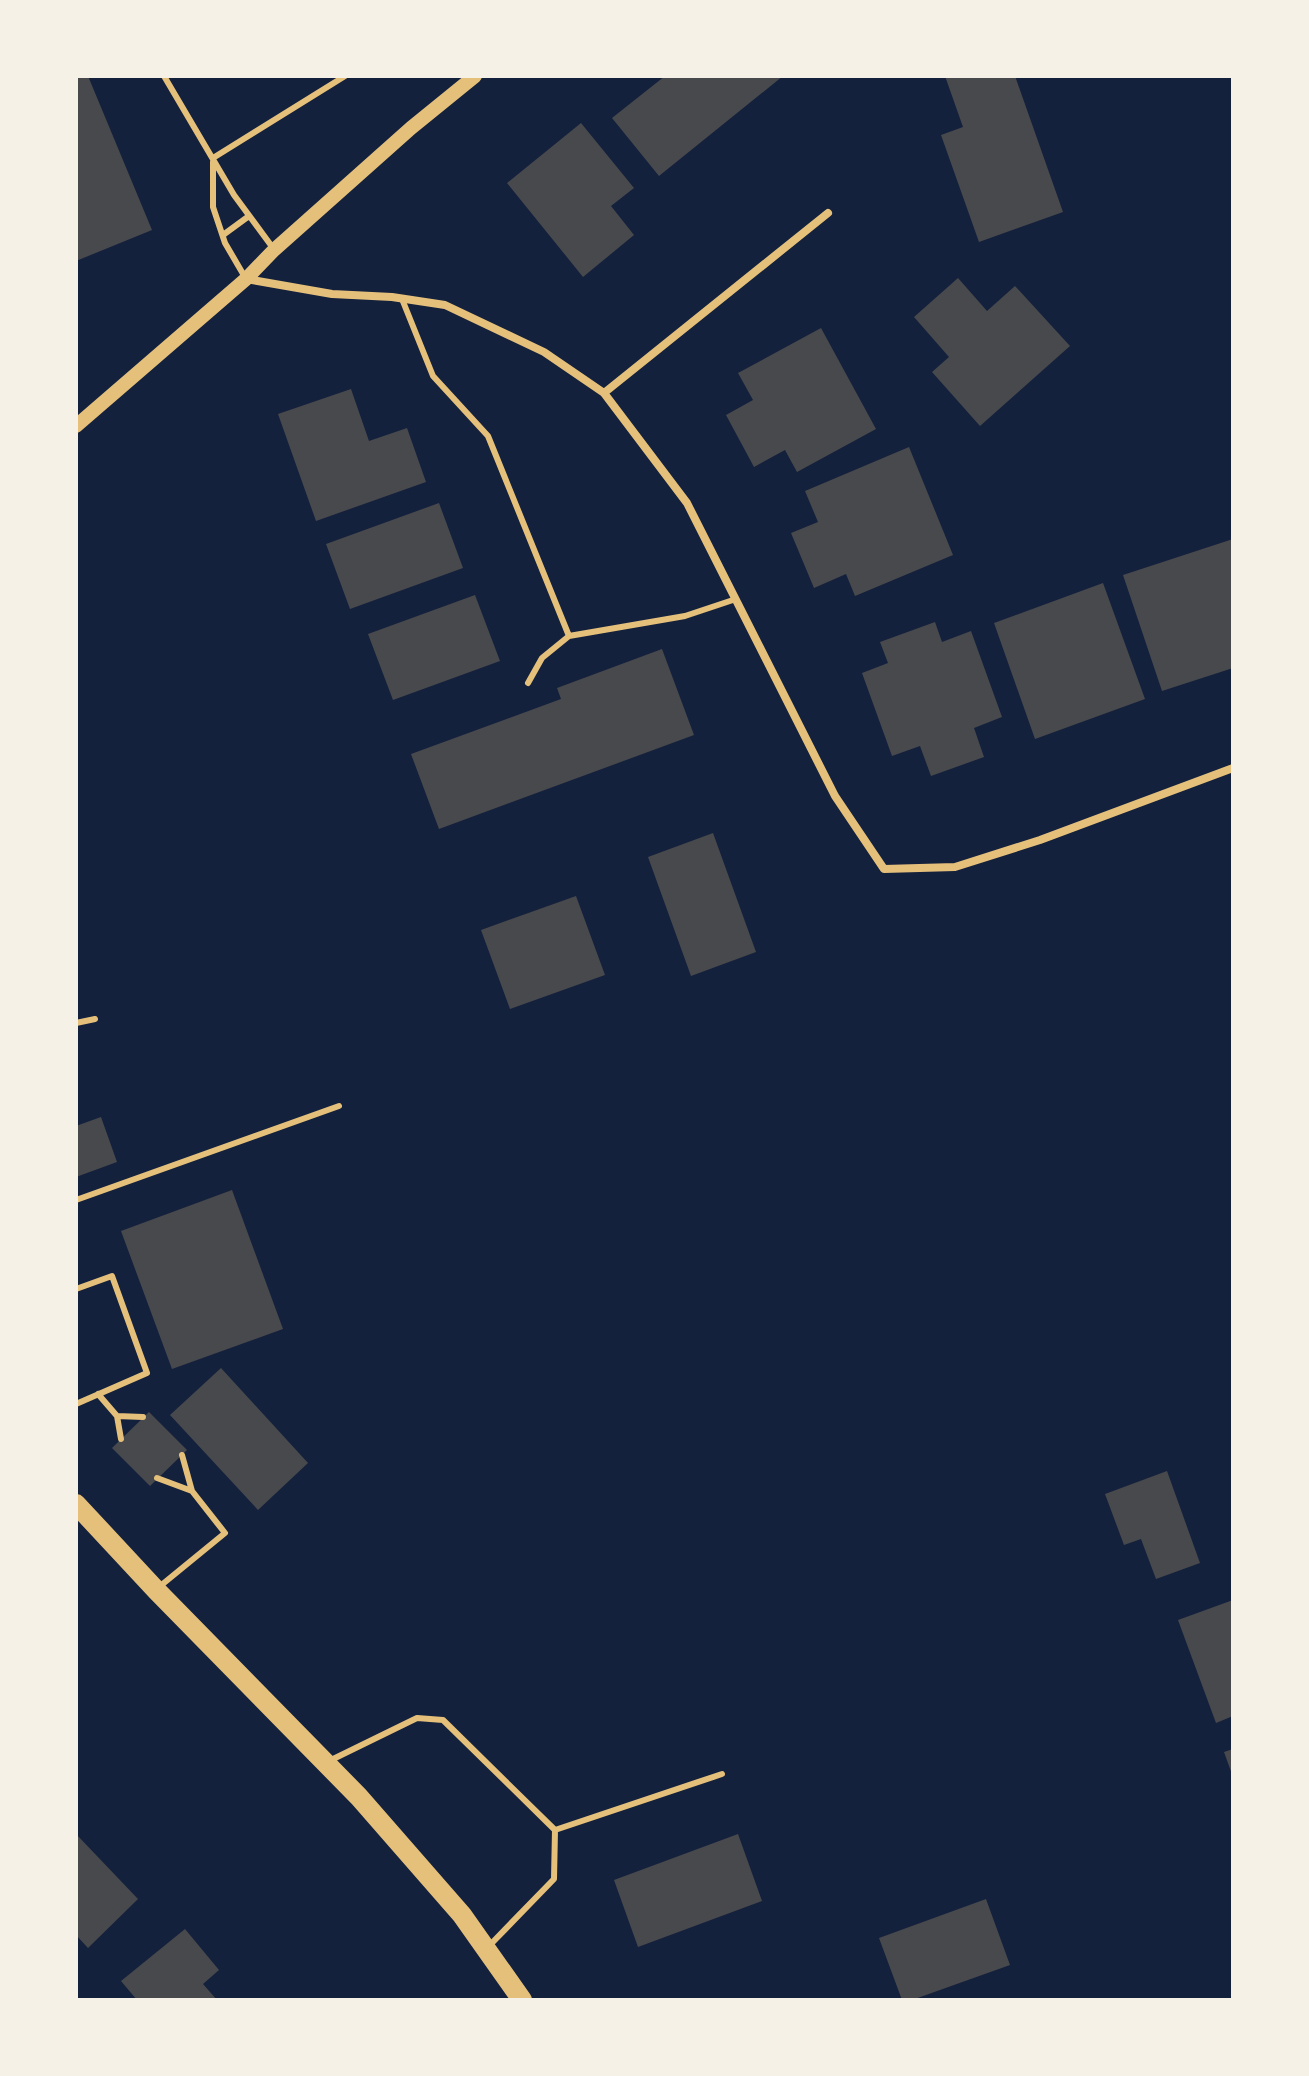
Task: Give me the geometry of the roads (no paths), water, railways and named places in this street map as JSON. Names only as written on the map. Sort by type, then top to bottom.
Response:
[{"type":"main road","points":[[76,1504],[359,1797],[462,1915],[522,2000]]},
{"type":"street","points":[[76,426],[246,279],[274,250],[411,128],[475,76]]},
{"type":"street","points":[[604,393],[828,213]]},
{"type":"street","points":[[246,279],[332,294],[445,305],[544,352],[604,393],[687,503],[835,796],[884,869],[955,867],[1040,840],[1233,768]]},
{"type":"lane","points":[[164,76],[234,195],[274,250]]},
{"type":"lane","points":[[213,158],[345,76]]},
{"type":"lane","points":[[213,158],[213,207],[223,235],[246,279]]},
{"type":"lane","points":[[223,235],[249,216]]},
{"type":"lane","points":[[402,299],[433,376],[488,436],[569,636]]},
{"type":"lane","points":[[528,683],[542,658],[569,636],[685,616],[736,599]]},
{"type":"lane","points":[[76,1023],[95,1019]]},
{"type":"lane","points":[[76,1200],[339,1106]]},
{"type":"lane","points":[[76,1289],[112,1276],[147,1373],[76,1404]]},
{"type":"lane","points":[[98,1394],[117,1416],[121,1439]]},
{"type":"lane","points":[[117,1416],[143,1417]]},
{"type":"lane","points":[[156,1590],[225,1533],[192,1491],[182,1455]]},
{"type":"lane","points":[[157,1478],[192,1491]]},
{"type":"lane","points":[[326,1763],[417,1718],[443,1720],[555,1830],[554,1879],[487,1949]]},
{"type":"lane","points":[[555,1830],[722,1774]]}]
